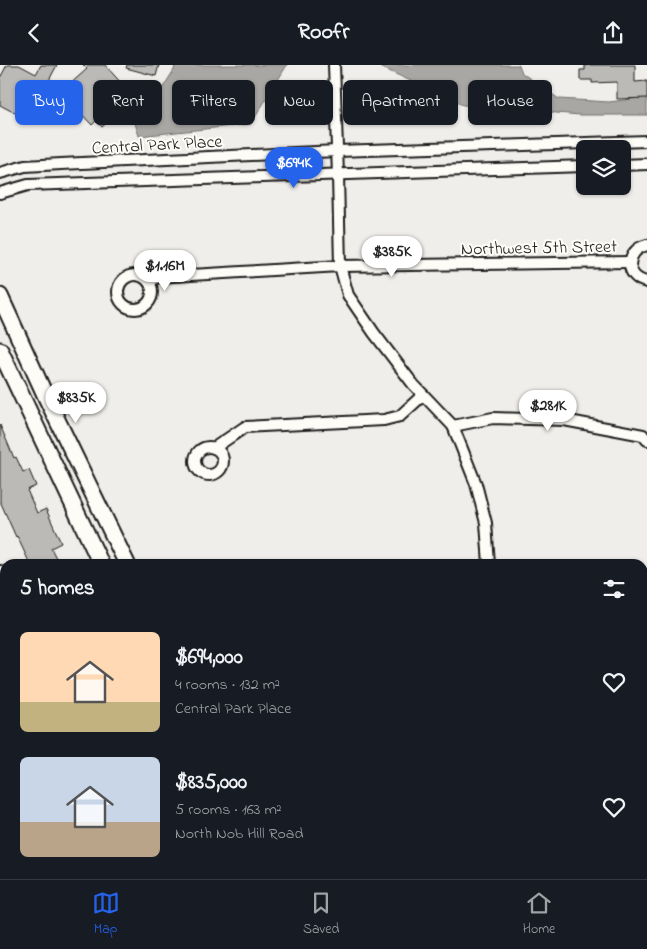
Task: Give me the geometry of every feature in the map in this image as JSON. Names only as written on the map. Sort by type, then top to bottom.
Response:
[{"type":"main road","points":[[0,295],[46,397],[125,559]]},
{"type":"main road","points":[[0,350],[99,559]]},
{"type":"street","points":[[334,65],[340,267],[348,295],[413,384],[454,426],[478,491],[486,523],[488,559]]},
{"type":"street","name":"Central Park Place","points":[[0,173],[25,166],[337,151],[647,141]]},
{"type":"street","points":[[631,165],[647,164]]},
{"type":"street","name":"Central Park Place","points":[[0,193],[28,185],[576,166]]},
{"type":"street","points":[[647,245],[635,251],[630,262],[633,275],[647,282]]},
{"type":"street","name":"Northwest 5th Street","points":[[149,282],[158,277],[340,267],[630,262]]},
{"type":"street","points":[[214,448],[245,427],[384,420],[400,416],[423,395]]},
{"type":"street","points":[[454,426],[493,418],[564,420],[643,435],[647,440]]},
{"type":"shaded area","points":[[175,65],[287,65],[278,80],[265,80],[265,101],[255,117],[255,80],[172,80],[172,125],[242,125],[139,136],[136,125],[162,125],[162,89],[174,70]]},
{"type":"shaded area","points":[[519,65],[522,73],[532,80],[468,80],[468,105],[463,105],[458,103],[458,80],[409,80],[378,66]]},
{"type":"shaded area","points":[[552,94],[559,99],[609,102],[647,97],[647,115],[580,115],[552,113]]},
{"type":"building","points":[[7,65],[19,65],[36,74],[41,65],[57,65],[49,80],[15,80],[15,113],[0,105],[0,78]]},
{"type":"building","points":[[83,65],[105,65],[118,80],[93,80],[92,125],[83,116],[83,80],[75,80],[87,69]]},
{"type":"building","points":[[127,65],[159,65],[156,76],[126,68]]},
{"type":"building","points":[[585,65],[635,65],[635,82],[647,81],[647,98],[617,99],[617,82],[592,83],[592,80],[580,80],[580,70],[585,70]]},
{"type":"building","points":[[0,425],[14,458],[16,457],[23,472],[29,470],[36,486],[27,490],[37,513],[46,509],[61,543],[51,548],[56,559],[28,559],[0,501]]}]
